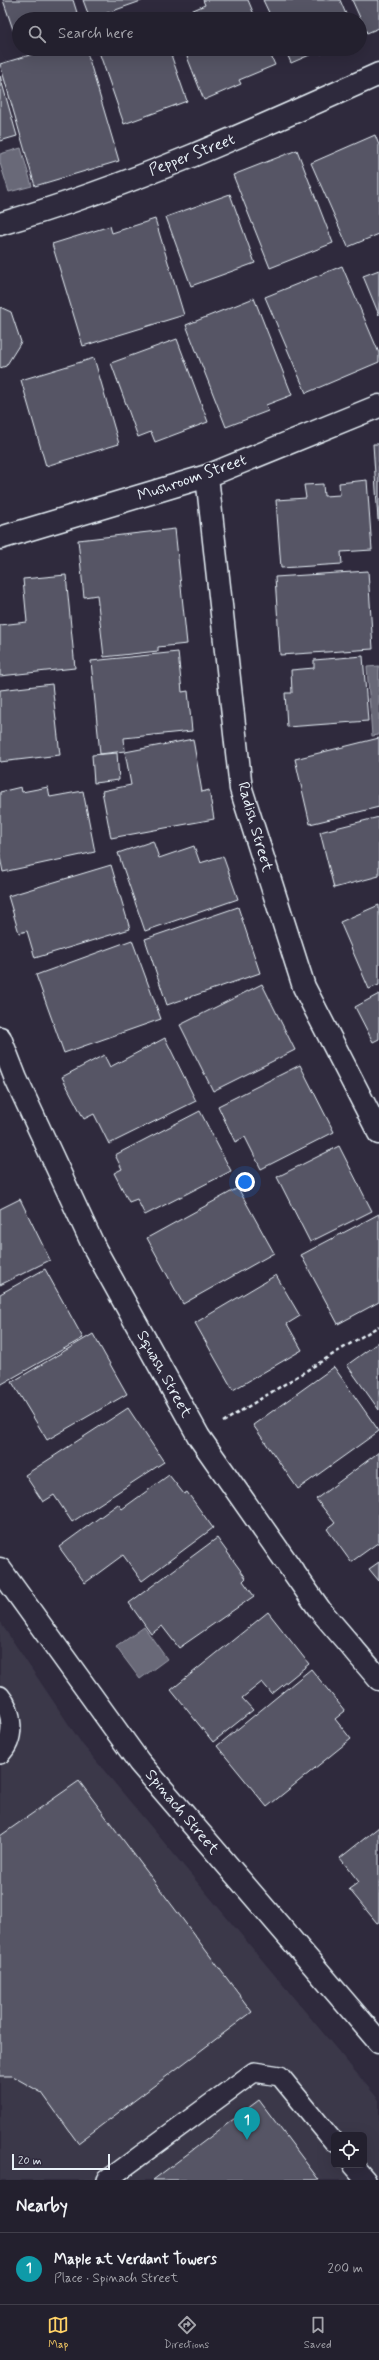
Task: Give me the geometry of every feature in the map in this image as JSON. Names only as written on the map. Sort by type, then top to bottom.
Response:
[{"type":"street","name":"Pepper Street","points":[[0,224],[51,209],[242,136],[379,74]]},
{"type":"street","name":"Mushroom Street","points":[[0,538],[207,476],[379,406]]},
{"type":"street","name":"Radish Street","points":[[207,476],[241,789],[304,987],[379,1133]]},
{"type":"street","name":"Squash Street","points":[[0,1038],[16,1079],[95,1249],[199,1437],[320,1610],[379,1679]]},
{"type":"street","name":"Spinach Street","points":[[0,1569],[139,1762],[379,2042]]},
{"type":"lane","points":[[0,1696],[10,1714],[11,1727],[8,1740],[0,1754]]},
{"type":"lane","points":[[107,2180],[254,2072],[280,2076],[331,2138]]},
{"type":"lane","points":[[356,2168],[366,2180]]},
{"type":"path","points":[[199,1437],[379,1326]]},
{"type":"shaded area","points":[[0,1622],[82,1744],[379,2100],[379,2180],[0,2180]]},
{"type":"water","points":[[21,148],[32,186],[9,192],[0,163],[0,154]]},
{"type":"water","points":[[379,666],[379,735],[372,736],[367,667]]},
{"type":"water","points":[[144,1627],[167,1659],[140,1679],[116,1647]]},
{"type":"building","points":[[3,0],[73,0],[77,12],[12,12],[12,26]]},
{"type":"building","points":[[83,0],[144,0],[110,12],[87,12]]},
{"type":"building","points":[[203,0],[248,0],[253,12],[188,12],[205,5]]},
{"type":"building","points":[[263,0],[340,0],[345,12],[269,12]]},
{"type":"building","points":[[352,0],[379,0],[379,28],[367,33],[367,12],[357,12]]},
{"type":"building","points":[[27,56],[88,56],[119,161],[35,186],[0,64]]},
{"type":"building","points":[[100,56],[171,56],[187,101],[124,124]]},
{"type":"building","points":[[187,56],[271,56],[275,65],[239,80],[241,84],[204,100]]},
{"type":"building","points":[[288,56],[307,56],[291,63]]},
{"type":"building","points":[[0,76],[17,136],[0,141]]},
{"type":"building","points":[[375,135],[379,145],[379,234],[348,247],[311,163]]},
{"type":"building","points":[[297,150],[333,243],[270,268],[233,175]]},
{"type":"building","points":[[230,194],[255,263],[191,286],[166,217]]},
{"type":"building","points":[[155,219],[184,315],[83,346],[52,244],[110,226],[112,233]]},
{"type":"building","points":[[342,266],[379,353],[379,362],[306,393],[265,297]]},
{"type":"building","points":[[379,270],[379,315],[363,276]]},
{"type":"building","points":[[254,298],[292,395],[266,405],[268,411],[226,427],[186,325]]},
{"type":"building","points":[[0,307],[11,312],[21,342],[6,366],[0,368]]},
{"type":"building","points":[[177,339],[208,422],[155,442],[151,432],[138,437],[111,363]]},
{"type":"building","points":[[94,358],[119,444],[46,466],[21,380]]},
{"type":"building","points":[[373,444],[379,444],[379,520],[378,520]]},
{"type":"building","points":[[367,480],[372,550],[341,552],[342,564],[281,568],[276,500],[306,498],[304,485],[323,484],[324,496],[340,495],[339,483]]},
{"type":"building","points":[[175,529],[187,644],[158,647],[158,651],[104,657],[97,595],[84,597],[78,540]]},
{"type":"building","points":[[368,571],[373,649],[280,655],[275,577]]},
{"type":"building","points":[[66,575],[75,668],[0,676],[0,625],[27,622],[23,579]]},
{"type":"building","points":[[178,652],[182,692],[188,691],[192,731],[124,738],[125,751],[100,754],[91,661]]},
{"type":"building","points":[[363,656],[368,721],[287,727],[285,693],[292,693],[291,670],[314,668],[314,660]]},
{"type":"building","points":[[52,684],[60,755],[0,762],[0,690]]},
{"type":"building","points":[[379,738],[379,807],[310,824],[295,759]]},
{"type":"building","points":[[193,739],[202,792],[209,790],[214,819],[111,838],[102,791],[131,785],[125,752]]},
{"type":"building","points":[[117,753],[119,780],[94,783],[92,755]]},
{"type":"building","points":[[21,787],[22,792],[48,787],[50,797],[83,791],[95,852],[3,872],[0,857],[0,792]]},
{"type":"building","points":[[379,817],[379,876],[334,888],[320,832]]},
{"type":"building","points":[[153,841],[159,858],[194,846],[200,863],[223,856],[238,899],[145,931],[118,853]]},
{"type":"building","points":[[111,865],[130,929],[35,958],[27,931],[19,933],[8,896]]},
{"type":"building","points":[[379,905],[379,985],[369,989],[340,922]]},
{"type":"building","points":[[238,907],[260,973],[167,1005],[145,939]]},
{"type":"building","points":[[132,940],[161,1019],[64,1053],[36,975]]},
{"type":"building","points":[[262,984],[295,1050],[213,1091],[180,1025]]},
{"type":"building","points":[[379,994],[379,1039],[373,1042],[355,1007]]},
{"type":"building","points":[[165,1038],[196,1101],[109,1144],[94,1114],[84,1119],[62,1077],[104,1055],[110,1067]]},
{"type":"building","points":[[300,1065],[334,1132],[261,1169],[245,1137],[235,1142],[218,1106]]},
{"type":"building","points":[[200,1111],[231,1171],[145,1215],[137,1199],[129,1202],[114,1173],[122,1169],[115,1155]]},
{"type":"building","points":[[339,1146],[372,1211],[310,1242],[277,1177]]},
{"type":"building","points":[[238,1188],[274,1253],[183,1304],[147,1238]]},
{"type":"building","points":[[20,1199],[50,1260],[0,1285],[0,1209]]},
{"type":"building","points":[[379,1214],[379,1302],[338,1324],[301,1255]]},
{"type":"building","points":[[45,1269],[83,1338],[0,1385],[0,1294]]},
{"type":"building","points":[[276,1275],[300,1316],[287,1324],[302,1350],[233,1390],[195,1323]]},
{"type":"building","points":[[93,1334],[127,1394],[47,1440],[12,1382]]},
{"type":"building","points":[[379,1342],[379,1410],[347,1365]]},
{"type":"building","points":[[334,1367],[379,1431],[298,1489],[253,1425]]},
{"type":"building","points":[[128,1408],[164,1462],[72,1522],[54,1495],[43,1502],[25,1475]]},
{"type":"building","points":[[379,1452],[379,1542],[351,1562],[327,1529],[335,1523],[316,1499]]},
{"type":"building","points":[[169,1475],[184,1494],[187,1492],[213,1528],[142,1581],[123,1555],[85,1583],[59,1547],[118,1504],[122,1509]]},
{"type":"building","points":[[217,1538],[246,1578],[243,1581],[254,1596],[179,1648],[162,1626],[151,1634],[129,1603]]},
{"type":"building","points":[[379,1562],[379,1581],[369,1569]]},
{"type":"building","points":[[268,1612],[309,1664],[272,1694],[262,1682],[242,1698],[253,1710],[213,1742],[171,1690]]},
{"type":"building","points":[[311,1669],[345,1711],[335,1719],[351,1739],[267,1807],[217,1746]]},
{"type":"building","points":[[79,1781],[252,2012],[78,2143],[42,2093],[12,2076],[0,2076],[0,1836]]},
{"type":"building","points":[[379,1827],[379,1922],[377,1923],[349,1889],[359,1882],[340,1858]]},
{"type":"building","points":[[259,2100],[319,2180],[153,2180]]},
{"type":"place","name":"Maple at Verdant Towers","points":[[247,2140]]}]
